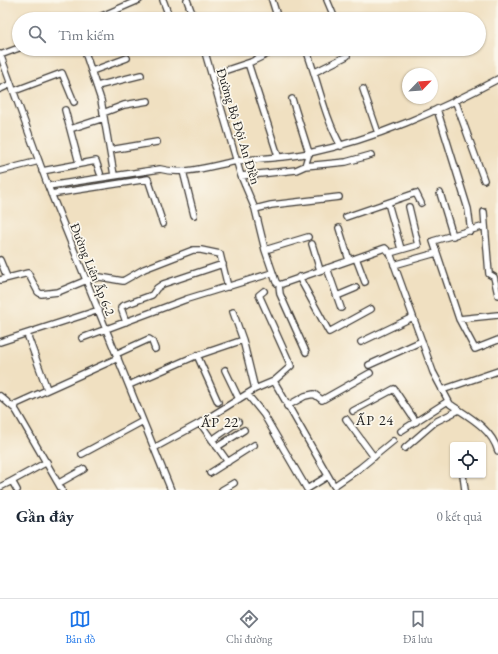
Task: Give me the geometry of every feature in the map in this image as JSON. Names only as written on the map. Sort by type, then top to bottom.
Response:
[{"type":"street","points":[[111,12],[139,0]]},
{"type":"street","points":[[164,0],[168,12]]},
{"type":"street","points":[[187,0],[191,12]]},
{"type":"street","points":[[272,0],[276,12]]},
{"type":"street","points":[[327,0],[332,12]]},
{"type":"street","points":[[0,54],[12,50]]},
{"type":"street","name":"Đường Liên Ấp 6-2","points":[[0,54],[51,194],[171,490]]},
{"type":"street","points":[[87,56],[97,86],[104,115],[114,175]]},
{"type":"street","name":"Đường Bộ Đội An Điền","points":[[206,56],[238,161],[241,176],[255,209],[272,273],[279,285],[280,294],[306,352]]},
{"type":"street","points":[[212,75],[248,63],[263,56]]},
{"type":"street","points":[[309,56],[315,72],[324,106],[341,146]]},
{"type":"street","points":[[315,72],[347,56]]},
{"type":"street","points":[[92,71],[127,58]]},
{"type":"street","points":[[248,63],[278,156]]},
{"type":"street","points":[[14,91],[62,73],[74,102]]},
{"type":"street","points":[[97,86],[141,75]]},
{"type":"street","points":[[48,186],[160,169],[172,172],[183,171],[238,161],[309,153],[341,146],[389,130],[437,109],[498,79]]},
{"type":"street","points":[[0,88],[11,84]]},
{"type":"street","points":[[363,89],[378,133]]},
{"type":"street","points":[[292,99],[309,153],[305,166]]},
{"type":"street","points":[[455,100],[484,180]]},
{"type":"street","points":[[70,130],[124,105],[148,101]]},
{"type":"street","points":[[437,109],[468,209],[471,231]]},
{"type":"street","points":[[65,110],[80,163]]},
{"type":"street","points":[[110,150],[157,142]]},
{"type":"street","points":[[241,176],[296,170],[305,166],[346,162],[371,155]]},
{"type":"street","points":[[0,171],[39,161]]},
{"type":"street","points":[[42,171],[96,161],[100,173]]},
{"type":"street","points":[[183,171],[194,215]]},
{"type":"street","points":[[51,194],[148,179],[163,224]]},
{"type":"street","points":[[346,217],[416,193],[421,203]]},
{"type":"street","points":[[440,193],[453,236]]},
{"type":"street","points":[[255,209],[271,205],[339,197]]},
{"type":"street","points":[[388,203],[401,249]]},
{"type":"street","points":[[390,253],[418,245],[409,207]]},
{"type":"street","points":[[484,212],[489,274],[494,277],[498,295]]},
{"type":"street","points":[[485,226],[433,241],[459,319],[475,349],[498,340]]},
{"type":"street","points":[[339,228],[350,260]]},
{"type":"street","points":[[265,250],[308,237]]},
{"type":"street","points":[[312,244],[320,270]]},
{"type":"street","points":[[279,285],[385,248],[390,253],[422,341],[448,401],[489,432],[496,440],[498,451]]},
{"type":"street","points":[[0,280],[28,272],[38,292],[41,294],[58,292],[87,280],[103,277],[123,281],[144,269],[199,250],[219,253],[228,287]]},
{"type":"street","points":[[394,265],[436,253]]},
{"type":"street","points":[[356,258],[365,282]]},
{"type":"street","points":[[0,260],[7,277]]},
{"type":"street","points":[[126,322],[121,308],[122,306],[152,295],[157,288],[163,284],[223,264]]},
{"type":"street","points":[[327,268],[342,308]]},
{"type":"street","points":[[82,338],[187,299],[272,273]]},
{"type":"street","points":[[299,277],[329,332],[371,309]]},
{"type":"street","points":[[337,296],[356,288]]},
{"type":"street","points":[[154,448],[200,423],[255,389],[274,381],[291,366],[259,295],[264,291]]},
{"type":"street","points":[[0,342],[99,310]]},
{"type":"street","points":[[233,312],[243,340],[255,389]]},
{"type":"street","points":[[459,319],[498,315]]},
{"type":"street","points":[[361,342],[413,317]]},
{"type":"street","points":[[27,334],[47,389]]},
{"type":"street","points":[[15,408],[16,404],[117,356],[149,339],[152,341],[155,349]]},
{"type":"street","points":[[129,385],[198,355],[243,340]]},
{"type":"street","points":[[369,365],[422,341]]},
{"type":"street","points":[[198,355],[218,402]]},
{"type":"street","points":[[225,370],[239,399]]},
{"type":"street","points":[[442,390],[498,371]]},
{"type":"street","points":[[287,406],[305,396],[314,394],[322,400],[370,373]]},
{"type":"street","points":[[274,381],[287,406],[334,485],[393,442]]},
{"type":"street","points":[[353,411],[394,389],[416,422]]},
{"type":"street","points":[[248,394],[264,415],[307,489],[328,476]]},
{"type":"street","points":[[0,396],[15,408],[62,490]]},
{"type":"street","points":[[401,431],[448,401]]},
{"type":"street","points":[[405,448],[435,422],[459,410]]},
{"type":"street","points":[[346,419],[374,457]]},
{"type":"street","points":[[82,454],[143,421]]},
{"type":"street","points":[[212,440],[238,422]]},
{"type":"street","points":[[200,423],[228,462]]},
{"type":"street","points":[[217,447],[244,430]]},
{"type":"street","points":[[210,473],[254,445]]},
{"type":"street","points":[[0,487],[47,462]]},
{"type":"street","points":[[59,483],[84,469]]},
{"type":"street","points":[[463,478],[465,490]]},
{"type":"street","points":[[12,481],[17,490]]},
{"type":"street","points":[[222,490],[234,483]]},
{"type":"district","name":"ẤP 24","points":[[375,420]]},
{"type":"district","name":"ẤP 22","points":[[220,422]]}]
